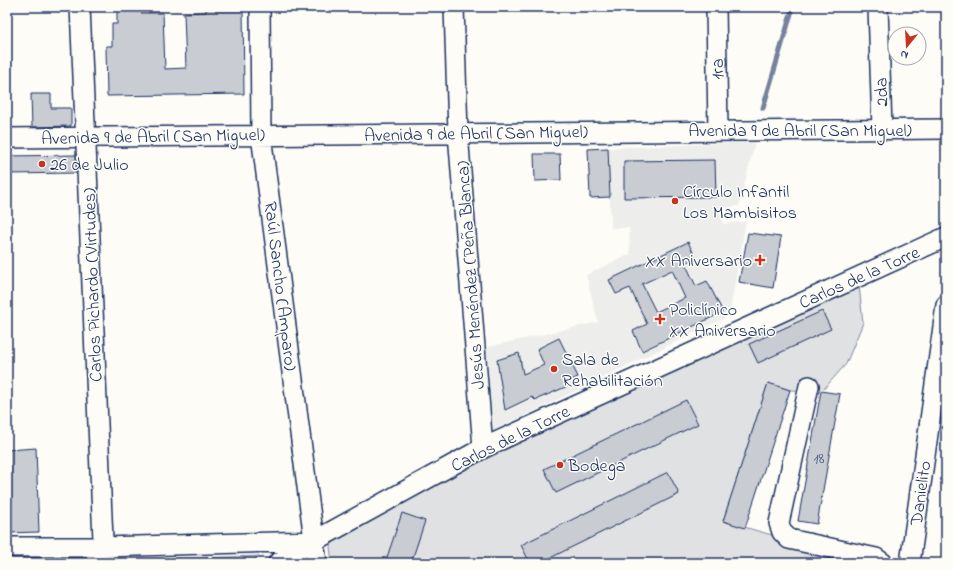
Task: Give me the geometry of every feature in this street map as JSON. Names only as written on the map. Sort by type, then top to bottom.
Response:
[{"type":"street","name":"Carlos Pichardo (Virtudes)","points":[[80,7],[104,555]]},
{"type":"street","name":"Raúl Sancho (Amparo)","points":[[260,7],[261,134],[317,563]]},
{"type":"street","name":"Jesús Menéndez (Peña Blanca)","points":[[454,7],[458,133],[483,448]]},
{"type":"street","name":"1ra","points":[[716,7],[718,130]]},
{"type":"street","name":"2da","points":[[878,7],[882,129]]},
{"type":"street","name":"Avenida 9 de Abril (San Miguel)","points":[[7,138],[261,134],[946,128]]},
{"type":"street","name":"Carlos de la Torre","points":[[278,563],[314,541],[483,448],[946,238]]},
{"type":"street","name":"Danielito","points":[[910,563],[941,378],[946,305]]},
{"type":"street","points":[[809,386],[779,523],[782,532],[789,539],[876,558],[883,563]]},
{"type":"street","points":[[7,547],[104,555],[314,541]]},
{"type":"shaded area","name":"Policlínico XX Aniversario","points":[[755,142],[739,206],[723,208],[723,224],[746,221],[729,316],[493,431],[483,348],[598,322],[586,275],[630,254],[629,228],[611,228],[608,148]]},
{"type":"shaded area","points":[[859,285],[863,323],[846,364],[822,391],[790,390],[768,383],[723,521],[870,563],[332,563],[330,547],[339,532],[681,363]]},
{"type":"shaded area","points":[[259,556],[248,563],[116,563],[116,561]]},
{"type":"building","points":[[117,7],[141,7],[141,13],[163,13],[165,69],[186,68],[184,13],[206,12],[206,7],[243,7],[244,94],[107,96],[106,46],[112,46],[112,24],[117,24]]},
{"type":"building","points":[[277,7],[296,7],[296,9],[277,10]]},
{"type":"building","points":[[31,94],[51,94],[51,108],[71,108],[71,126],[32,127]]},
{"type":"building","points":[[608,148],[610,197],[590,198],[588,149]]},
{"type":"building","points":[[534,154],[560,154],[561,180],[535,181]]},
{"type":"building","name":"26 de Julio","points":[[77,155],[78,173],[7,174],[7,156]]},
{"type":"building","points":[[715,160],[716,197],[624,198],[624,161]]},
{"type":"building","name":"XX Aniversario","points":[[748,233],[781,237],[773,288],[739,282]]},
{"type":"building","points":[[688,242],[696,258],[685,263],[696,286],[707,281],[723,312],[642,351],[633,331],[647,324],[630,288],[616,294],[609,280]],"holes":[[[672,270],[685,298],[656,312],[642,284]]]},
{"type":"building","points":[[822,311],[831,329],[758,363],[749,344]]},
{"type":"building","name":"Sala de Rehabilitación","points":[[559,338],[578,377],[566,382],[568,386],[535,400],[532,397],[505,410],[497,360],[519,353],[523,374],[544,365],[537,349]]},
{"type":"building","points":[[768,383],[790,390],[745,528],[723,521]]},
{"type":"building","points":[[821,391],[840,394],[817,524],[798,521]]},
{"type":"building","points":[[686,400],[698,424],[556,493],[544,469]]},
{"type":"building","points":[[36,448],[39,532],[7,533],[7,450]]},
{"type":"building","points":[[668,472],[679,494],[540,563],[530,563],[521,545]]},
{"type":"building","points":[[402,513],[425,521],[411,563],[385,563]]},
{"type":"waterway","points":[[763,108],[793,7]]},
{"type":"place","name":"26 de Julio","points":[[42,164]]},
{"type":"place","name":"Círculo Infantil Los Mambisitos","points":[[675,201]]},
{"type":"place","name":"XX Aniversario","points":[[760,260]]},
{"type":"place","name":"Policlínico XX Aniversario","points":[[660,319]]},
{"type":"place","name":"Sala de Rehabilitación","points":[[554,369]]},
{"type":"place","name":"Bodega","points":[[560,465]]}]
